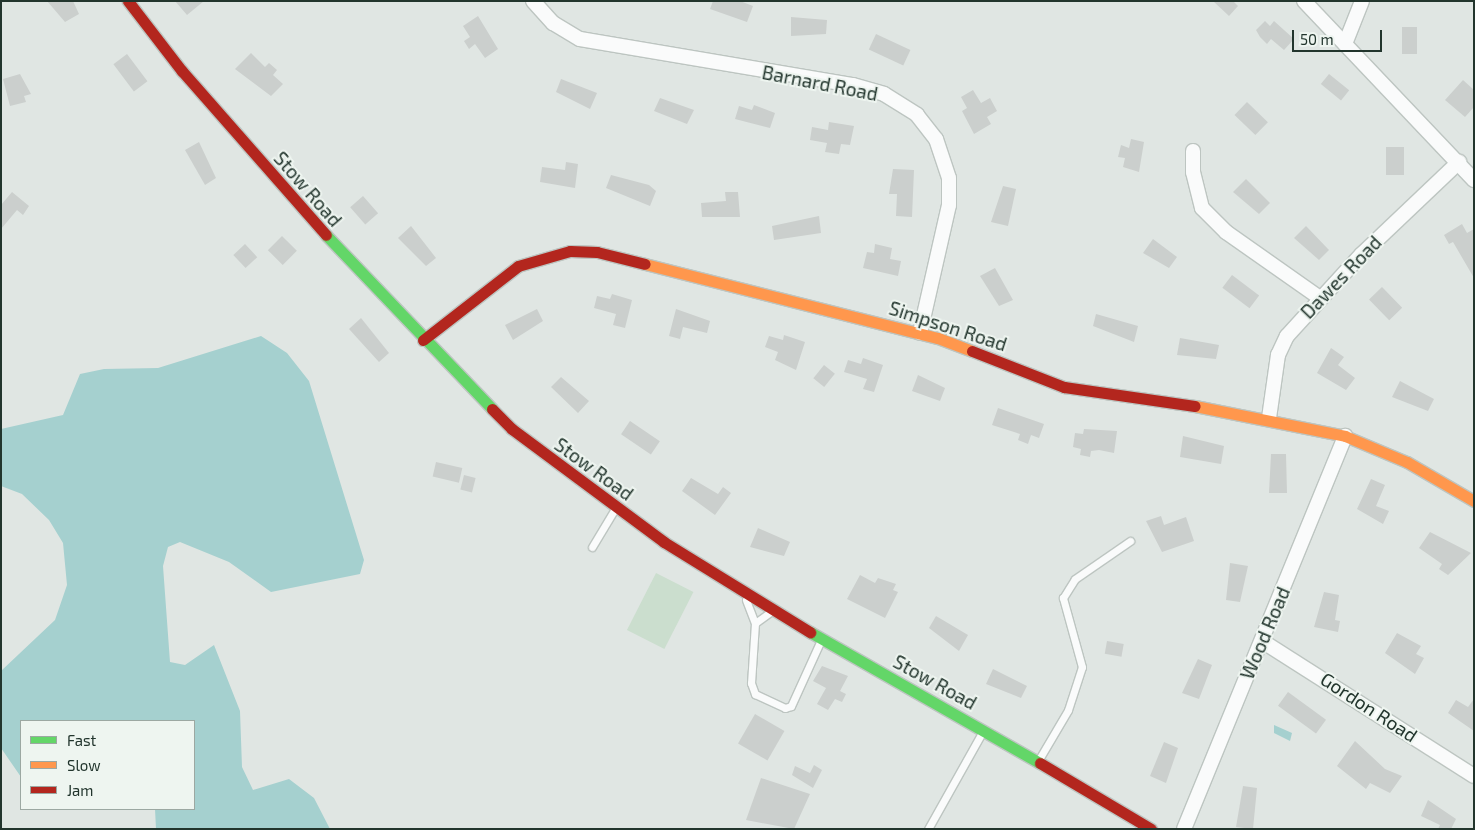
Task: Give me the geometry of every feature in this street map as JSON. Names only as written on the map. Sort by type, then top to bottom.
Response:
[{"type":"street","name":"Stow Road","points":[[128,1],[294,200],[423,340],[492,411],[616,507],[771,611],[985,729],[1152,829]]},
{"type":"street","name":"Barnard Road","points":[[533,1],[553,23],[580,39],[853,85],[884,94],[917,115],[936,139],[949,178],[949,205],[920,333]]},
{"type":"street","points":[[1304,1],[1459,162],[1474,180]]},
{"type":"street","points":[[1345,44],[1362,1]]},
{"type":"street","points":[[1193,151],[1193,172],[1202,208],[1226,232],[1320,298]]},
{"type":"street","name":"Dawes Road","points":[[1269,418],[1278,355],[1287,336],[1320,298],[1459,162]]},
{"type":"street","name":"Simpson Road","points":[[423,340],[518,266],[570,251],[597,252],[702,275],[920,333],[964,346],[1064,387],[1269,418],[1345,436],[1407,462],[1474,501]]},
{"type":"street","name":"Wood Road","points":[[1184,829],[1345,436]]},
{"type":"street","name":"Gordon Road","points":[[1262,641],[1474,776]]},
{"type":"lane","points":[[592,547],[616,507]]},
{"type":"lane","points":[[1038,761],[1068,710],[1082,667],[1063,598],[1075,579],[1130,541]]},
{"type":"lane","points":[[745,594],[754,623],[753,691],[785,708],[798,695],[821,640]]},
{"type":"lane","points":[[754,623],[771,611]]},
{"type":"lane","points":[[928,829],[985,729]]},
{"type":"green space","points":[[656,573],[693,592],[664,649],[627,630]]},
{"type":"water","points":[[261,336],[287,353],[309,381],[364,560],[360,574],[271,592],[229,562],[180,542],[168,547],[163,566],[170,662],[185,665],[214,645],[240,711],[242,767],[253,790],[289,779],[314,798],[330,829],[156,829],[155,810],[195,810],[195,720],[20,720],[20,776],[1,748],[1,671],[55,620],[67,585],[63,543],[49,520],[22,494],[1,486],[1,429],[63,415],[80,374],[104,369],[158,368]]},
{"type":"water","points":[[1274,725],[1292,733],[1290,741],[1274,733]]},
{"type":"building","points":[[47,1],[73,1],[79,14],[65,22]]},
{"type":"building","points":[[175,1],[204,1],[187,15]]},
{"type":"building","points":[[713,1],[740,1],[753,6],[747,22],[710,9]]},
{"type":"building","points":[[1213,1],[1233,1],[1238,6],[1229,16]]},
{"type":"building","points":[[478,16],[498,49],[485,58],[475,44],[469,49],[464,41],[470,37],[463,26]]},
{"type":"building","points":[[791,17],[827,20],[826,34],[791,36]]},
{"type":"building","points":[[1265,21],[1270,26],[1274,21],[1294,39],[1284,50],[1271,39],[1267,44],[1260,37],[1256,30]]},
{"type":"building","points":[[1402,27],[1417,27],[1417,54],[1402,54]]},
{"type":"building","points":[[876,34],[910,50],[903,65],[869,49]]},
{"type":"building","points":[[251,53],[265,67],[269,63],[277,70],[273,75],[283,84],[271,96],[235,69]]},
{"type":"building","points":[[127,54],[147,81],[134,91],[113,64]]},
{"type":"building","points":[[20,74],[31,94],[24,96],[26,102],[10,106],[3,79]]},
{"type":"building","points":[[1329,74],[1349,90],[1341,100],[1321,84]]},
{"type":"building","points":[[561,79],[597,93],[590,109],[556,92]]},
{"type":"building","points":[[1463,80],[1474,90],[1474,107],[1465,117],[1445,100]]},
{"type":"building","points":[[973,90],[981,103],[990,98],[997,111],[987,117],[991,124],[974,134],[962,111],[967,108],[961,97]]},
{"type":"building","points":[[660,98],[694,110],[687,124],[654,111]]},
{"type":"building","points":[[1247,102],[1268,122],[1255,135],[1234,115]]},
{"type":"building","points":[[754,105],[775,113],[770,128],[735,119],[739,106],[752,110]]},
{"type":"building","points":[[829,122],[854,126],[850,145],[841,144],[839,154],[825,152],[827,143],[810,140],[812,127],[828,130]]},
{"type":"building","points":[[1131,139],[1144,142],[1139,172],[1123,167],[1125,158],[1118,157],[1121,145],[1129,148]]},
{"type":"building","points":[[199,142],[216,178],[205,185],[185,150]]},
{"type":"building","points":[[1386,147],[1404,147],[1404,175],[1386,175]]},
{"type":"building","points":[[566,162],[578,164],[575,188],[540,182],[542,167],[565,170]]},
{"type":"building","points":[[893,169],[914,170],[912,217],[896,216],[897,194],[889,194]]},
{"type":"building","points":[[611,175],[649,185],[656,191],[650,206],[606,188]]},
{"type":"building","points":[[1246,179],[1270,203],[1259,214],[1233,192]]},
{"type":"building","points":[[1003,186],[1016,189],[1008,226],[991,222]]},
{"type":"building","points":[[12,192],[29,206],[23,215],[17,210],[1,229],[1,205]]},
{"type":"building","points":[[725,192],[738,192],[740,217],[702,217],[701,203],[726,201]]},
{"type":"building","points":[[363,196],[378,213],[365,225],[350,207]]},
{"type":"building","points":[[819,216],[821,233],[774,240],[772,226]]},
{"type":"building","points":[[1462,224],[1467,233],[1474,229],[1474,278],[1453,242],[1449,244],[1444,235]]},
{"type":"building","points":[[411,226],[436,258],[426,266],[398,238]]},
{"type":"building","points":[[1306,226],[1329,250],[1319,260],[1294,238]]},
{"type":"building","points":[[282,236],[297,251],[283,265],[268,250]]},
{"type":"building","points":[[1153,239],[1177,257],[1169,268],[1143,253]]},
{"type":"building","points":[[245,244],[257,257],[246,268],[233,255]]},
{"type":"building","points":[[875,244],[892,248],[890,259],[901,261],[898,276],[863,268],[867,252],[874,253]]},
{"type":"building","points":[[995,268],[1013,300],[999,306],[980,276]]},
{"type":"building","points":[[1232,275],[1259,295],[1250,308],[1222,288]]},
{"type":"building","points":[[1382,287],[1402,308],[1389,320],[1369,300]]},
{"type":"building","points":[[612,294],[632,300],[625,328],[613,325],[616,314],[594,308],[597,296],[610,299]]},
{"type":"building","points":[[537,309],[543,321],[513,340],[505,325]]},
{"type":"building","points":[[676,309],[710,321],[707,333],[683,327],[680,339],[669,336]]},
{"type":"building","points":[[1096,314],[1138,326],[1134,342],[1093,326]]},
{"type":"building","points":[[361,318],[389,353],[379,362],[349,329]]},
{"type":"building","points":[[784,335],[805,342],[796,370],[775,360],[778,352],[765,347],[769,336],[783,340]]},
{"type":"building","points":[[1180,338],[1219,345],[1216,359],[1177,355]]},
{"type":"building","points":[[1331,348],[1344,357],[1338,365],[1355,378],[1346,390],[1317,373]]},
{"type":"building","points":[[863,358],[883,365],[874,392],[863,389],[867,379],[844,372],[848,360],[861,364]]},
{"type":"building","points":[[824,365],[835,374],[824,387],[813,378]]},
{"type":"building","points":[[918,375],[945,388],[940,401],[912,391]]},
{"type":"building","points":[[561,377],[589,401],[578,413],[551,387]]},
{"type":"building","points":[[1400,381],[1434,399],[1428,411],[1392,397]]},
{"type":"building","points":[[998,408],[1044,424],[1039,438],[1031,435],[1028,444],[1018,440],[1020,434],[992,425]]},
{"type":"building","points":[[630,421],[660,441],[651,454],[621,434]]},
{"type":"building","points":[[1084,429],[1117,431],[1114,453],[1099,450],[1091,451],[1090,457],[1080,455],[1081,449],[1073,447],[1075,433],[1083,434]]},
{"type":"building","points":[[1183,436],[1224,446],[1221,464],[1180,457]]},
{"type":"building","points":[[1271,454],[1286,454],[1287,493],[1269,493]]},
{"type":"building","points":[[436,462],[462,468],[459,483],[433,477]]},
{"type":"building","points":[[464,475],[476,478],[472,492],[460,490]]},
{"type":"building","points":[[691,478],[718,494],[723,487],[731,493],[715,515],[682,491]]},
{"type":"building","points":[[1371,479],[1385,485],[1376,506],[1389,511],[1383,524],[1357,509]]},
{"type":"building","points":[[1161,516],[1164,525],[1186,517],[1194,541],[1162,552],[1146,521]]},
{"type":"building","points":[[758,528],[790,542],[784,556],[750,547]]},
{"type":"building","points":[[1430,532],[1471,553],[1448,575],[1439,569],[1442,564],[1419,548]]},
{"type":"building","points":[[1230,563],[1248,566],[1240,602],[1226,600]]},
{"type":"building","points":[[860,575],[875,583],[878,578],[896,584],[893,590],[898,592],[885,618],[847,599]]},
{"type":"building","points":[[1324,592],[1339,595],[1335,620],[1340,621],[1338,632],[1314,627]]},
{"type":"building","points":[[936,616],[968,635],[959,651],[929,628]]},
{"type":"building","points":[[1397,633],[1421,646],[1416,654],[1424,658],[1415,674],[1385,653]]},
{"type":"building","points":[[1107,641],[1124,644],[1121,657],[1105,654]]},
{"type":"building","points":[[1198,659],[1212,665],[1199,699],[1182,693]]},
{"type":"building","points":[[822,666],[848,676],[840,691],[846,694],[842,702],[835,699],[828,710],[817,704],[826,688],[813,681]]},
{"type":"building","points":[[993,669],[1027,686],[1021,698],[986,684]]},
{"type":"building","points":[[1288,692],[1326,720],[1316,733],[1278,706]]},
{"type":"building","points":[[1474,699],[1474,731],[1448,713],[1456,700],[1468,707]]},
{"type":"building","points":[[755,714],[784,731],[767,760],[738,743]]},
{"type":"building","points":[[1355,741],[1385,769],[1402,776],[1390,793],[1370,783],[1366,789],[1337,766]]},
{"type":"building","points":[[1164,742],[1178,748],[1166,783],[1150,776]]},
{"type":"building","points":[[814,765],[822,770],[813,788],[792,775],[795,766],[810,773]]},
{"type":"building","points":[[761,778],[810,794],[794,829],[746,820]]},
{"type":"building","points":[[1243,786],[1257,788],[1253,829],[1236,827]]},
{"type":"building","points":[[1428,800],[1456,819],[1451,829],[1438,829],[1440,825],[1421,816]]},
{"type":"traffic: fast","points":[[326,235],[492,409]]},
{"type":"traffic: fast","points":[[810,632],[1040,763]]},
{"type":"traffic: slow","points":[[645,264],[938,338],[972,351]]},
{"type":"traffic: slow","points":[[1195,406],[1345,436],[1407,462],[1474,501]]},
{"type":"traffic: jam","points":[[128,1],[182,71],[326,235]]},
{"type":"traffic: jam","points":[[423,340],[518,266],[570,251],[597,252],[645,264]]},
{"type":"traffic: jam","points":[[972,351],[1064,387],[1195,406]]},
{"type":"traffic: jam","points":[[492,409],[512,429],[664,542],[810,632]]},
{"type":"traffic: jam","points":[[1040,763],[1151,829]]}]
